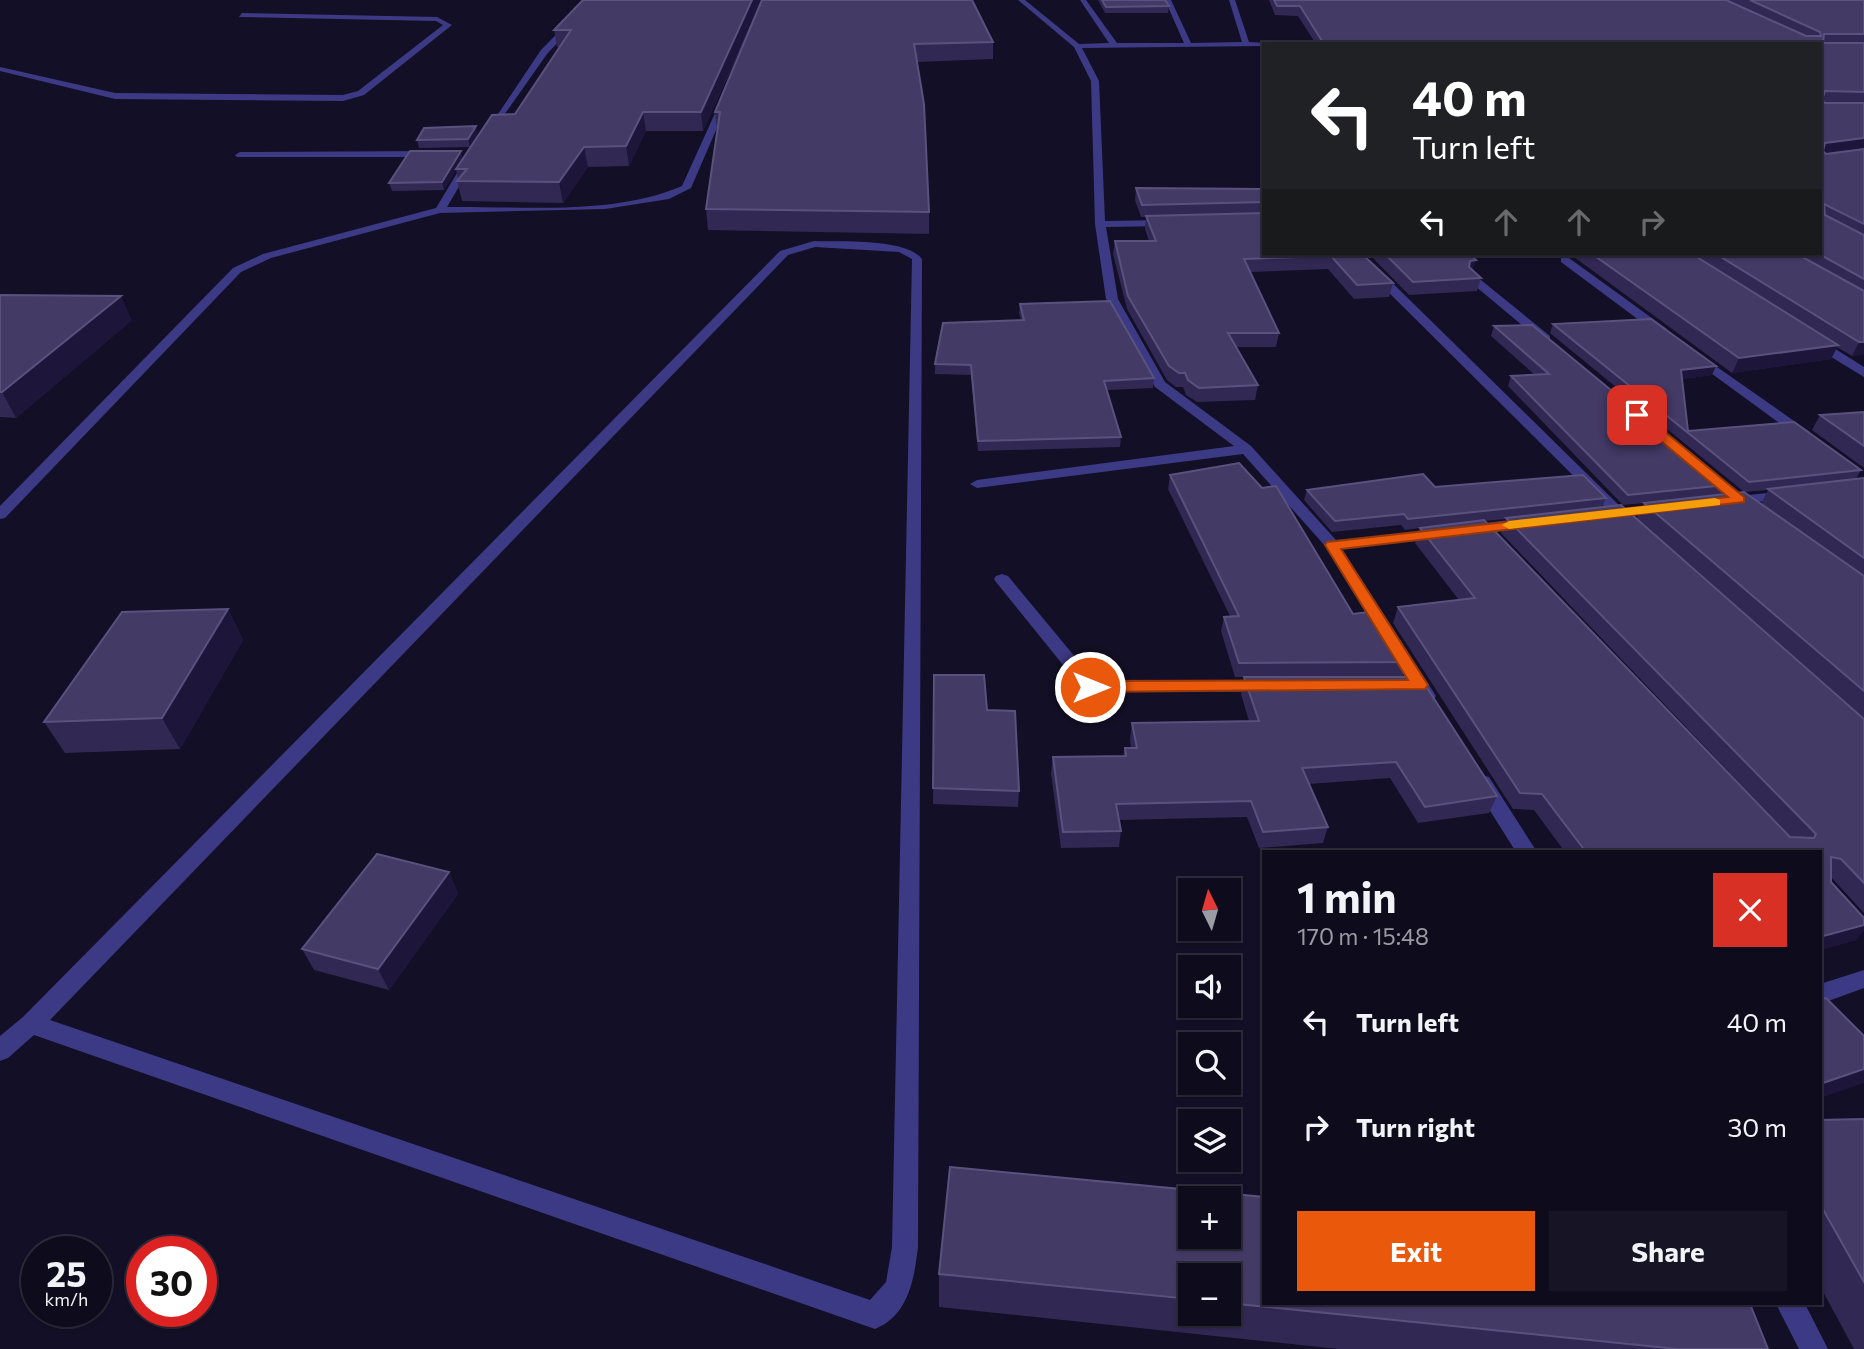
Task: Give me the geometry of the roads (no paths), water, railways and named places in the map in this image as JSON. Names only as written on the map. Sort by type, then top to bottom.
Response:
[{"type":"street","points":[[481,142],[544,51],[594,0]]},
{"type":"street","points":[[1021,0],[1077,46],[1095,81],[1100,224],[1112,299],[1160,384],[1246,449],[1332,545],[1434,708]]},
{"type":"street","points":[[1083,0],[1115,46]]},
{"type":"street","points":[[1168,0],[1188,44]]},
{"type":"street","points":[[1232,0],[1246,43]]},
{"type":"street","points":[[0,69],[115,96],[344,98],[361,93],[448,25],[437,19],[242,15]]},
{"type":"street","points":[[1077,46],[1262,43]]},
{"type":"street","points":[[0,515],[237,270],[267,256],[440,210],[636,204],[674,196],[686,188],[732,84]]},
{"type":"street","points":[[440,210],[474,153],[460,153]]},
{"type":"street","points":[[240,155],[446,154]]},
{"type":"street","points":[[1100,224],[1182,222]]},
{"type":"street","points":[[0,1051],[31,1024],[784,253],[814,244],[900,249],[912,253],[917,259],[905,1247],[899,1288],[875,1315],[31,1024]]},
{"type":"street","points":[[1362,256],[1361,259],[1611,514],[1639,532]]},
{"type":"street","points":[[1565,260],[1820,446]]},
{"type":"street","points":[[1472,278],[1558,349]]},
{"type":"street","points":[[1807,337],[1864,373]]},
{"type":"street","points":[[977,484],[1246,449]]},
{"type":"street","points":[[1713,503],[1734,495],[1809,492]]},
{"type":"street","points":[[1734,495],[1760,515]]},
{"type":"street","points":[[1611,514],[1645,510]]},
{"type":"street","points":[[1332,545],[1537,522]]},
{"type":"street","points":[[1483,528],[1502,548]]},
{"type":"street","points":[[1002,579],[1090,687],[1282,686]]},
{"type":"street","points":[[1392,685],[1420,685]]},
{"type":"street","points":[[1470,763],[1526,850]]},
{"type":"street","points":[[1822,993],[1864,979]]},
{"type":"street","points":[[1791,1305],[1814,1349]]}]
